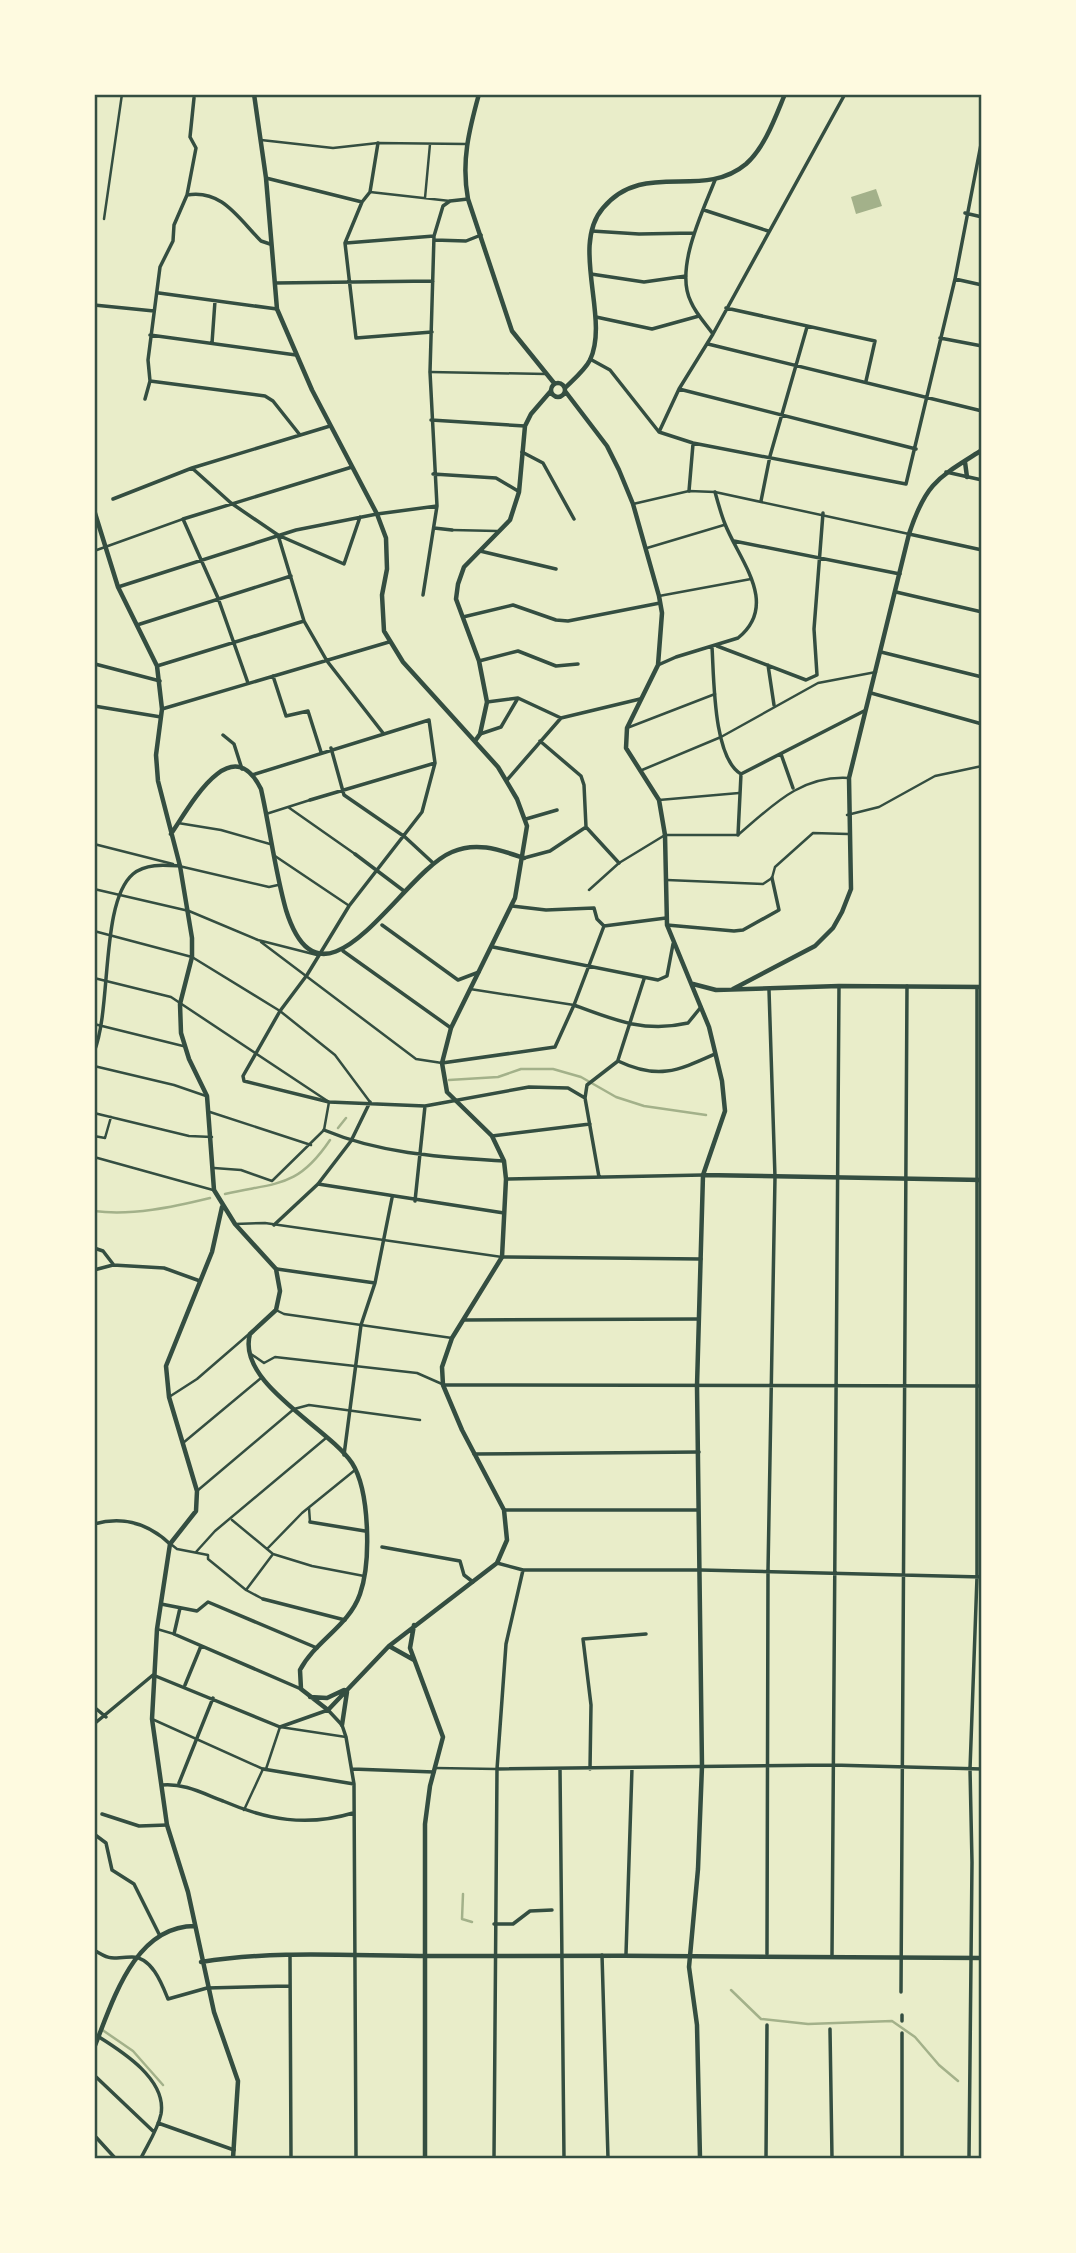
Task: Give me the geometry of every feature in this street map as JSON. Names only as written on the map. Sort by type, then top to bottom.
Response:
[{"type":"street","points":[[104,219],[122,94]]},
{"type":"street","points":[[254,94],[266,178],[277,309],[330,426],[377,514],[388,553],[382,595],[384,631],[389,642],[507,780],[526,819],[524,858],[512,906],[451,1027],[442,1063],[444,1084],[492,1136],[504,1161],[506,1179],[502,1257],[476,1295],[452,1338],[443,1360],[443,1385],[474,1454],[504,1510],[507,1540],[497,1563],[389,1646],[328,1710],[280,1727]]},
{"type":"street","points":[[479,94],[466,144],[464,178],[468,199],[512,331],[607,446],[633,504],[659,596],[662,646],[658,666],[627,728],[626,748],[659,800],[665,835],[667,925],[673,944],[702,1005],[717,1054],[725,1111],[702,1175],[702,1259],[696,1386],[702,1766],[690,1958],[697,2025],[699,2158]]},
{"type":"street","points":[[475,741],[480,734],[487,702],[479,661],[456,599],[458,584],[464,567],[510,520],[519,492],[526,426],[539,404],[579,374],[590,359],[594,337],[591,274],[594,220],[603,207],[630,186],[648,181],[715,180],[733,173],[748,162],[765,139],[785,94]]},
{"type":"street","points":[[659,432],[679,390],[708,344],[845,94]]},
{"type":"street","points":[[145,399],[150,381],[150,335],[159,293],[160,267],[173,241],[178,210],[187,195],[196,148],[190,137],[194,98]]},
{"type":"street","points":[[590,359],[610,370],[659,432],[693,443],[906,484],[929,397],[955,279],[965,214],[982,139]]},
{"type":"street","points":[[261,140],[333,148],[378,143],[466,144]]},
{"type":"street","points":[[378,143],[370,192],[362,202],[345,243],[356,338],[432,332]]},
{"type":"street","points":[[425,198],[430,144]]},
{"type":"street","points":[[266,178],[362,202]]},
{"type":"street","points":[[713,334],[689,300],[686,276],[694,233],[715,180]]},
{"type":"street","points":[[370,192],[450,201],[468,199]]},
{"type":"street","points":[[187,195],[210,194],[219,198],[261,241],[270,244]]},
{"type":"street","points":[[423,595],[437,506],[433,474],[430,372],[434,238],[439,211],[450,201]]},
{"type":"street","points":[[703,209],[768,231]]},
{"type":"street","points":[[965,214],[982,217]]},
{"type":"street","points":[[592,231],[694,233]]},
{"type":"street","points":[[345,243],[434,238],[466,241],[481,235]]},
{"type":"street","points":[[591,274],[644,282],[686,276]]},
{"type":"street","points":[[955,279],[982,285]]},
{"type":"street","points":[[273,283],[433,281]]},
{"type":"street","points":[[159,293],[277,309]]},
{"type":"street","points":[[212,344],[215,301]]},
{"type":"street","points":[[94,305],[154,312]]},
{"type":"street","points":[[726,308],[875,341],[866,382]]},
{"type":"street","points":[[593,316],[652,329],[699,316]]},
{"type":"street","points":[[761,501],[770,456],[807,327]]},
{"type":"street","points":[[150,335],[296,355]]},
{"type":"street","points":[[940,338],[982,346]]},
{"type":"street","points":[[708,344],[982,411]]},
{"type":"street","points":[[430,372],[548,376]]},
{"type":"street","points":[[150,381],[265,396],[273,401],[300,435]]},
{"type":"street","points":[[679,390],[916,449]]},
{"type":"street","points":[[431,420],[526,426]]},
{"type":"street","points":[[113,499],[191,468],[330,426]]},
{"type":"street","points":[[689,491],[693,443]]},
{"type":"street","points":[[733,989],[794,959],[834,929],[851,889],[847,815],[849,778],[909,534],[925,493],[946,472],[982,450]]},
{"type":"street","points":[[522,452],[543,463],[574,519]]},
{"type":"street","points":[[967,477],[963,463],[968,459]]},
{"type":"street","points":[[94,551],[231,503],[352,467]]},
{"type":"street","points":[[191,468],[231,503],[278,535],[344,564],[360,517]]},
{"type":"street","points":[[946,472],[982,480]]},
{"type":"street","points":[[433,474],[496,478],[519,492]]},
{"type":"street","points":[[633,504],[689,491],[715,492],[823,513],[982,550]]},
{"type":"street","points":[[658,666],[676,657],[714,647],[746,631],[757,605],[751,579],[725,525],[715,492]]},
{"type":"street","points":[[118,587],[278,535],[360,517],[437,506]]},
{"type":"street","points":[[94,510],[118,587],[157,666],[160,681],[162,709],[156,755],[158,781],[189,911],[192,957],[180,1004],[184,1046],[207,1096],[214,1190],[235,1224],[276,1269],[279,1291],[276,1310],[197,1379],[169,1397]]},
{"type":"street","points":[[714,647],[806,680],[815,678],[818,671],[814,629],[823,513]]},
{"type":"street","points":[[183,519],[218,598],[248,683]]},
{"type":"street","points":[[647,548],[725,525]]},
{"type":"street","points":[[434,528],[502,531]]},
{"type":"street","points":[[278,535],[304,621],[327,661],[383,733]]},
{"type":"street","points":[[734,541],[900,574]]},
{"type":"street","points":[[479,550],[556,569]]},
{"type":"street","points":[[137,625],[290,576]]},
{"type":"street","points":[[659,596],[751,579]]},
{"type":"street","points":[[896,592],[982,612]]},
{"type":"street","points":[[463,617],[508,605],[556,620],[568,621],[660,603]]},
{"type":"street","points":[[157,666],[234,640],[304,621]]},
{"type":"street","points":[[162,709],[389,642]]},
{"type":"street","points":[[714,647],[715,694],[721,737],[730,763],[741,774]]},
{"type":"street","points":[[479,661],[518,651],[556,666],[578,664]]},
{"type":"street","points":[[881,652],[982,677]]},
{"type":"street","points":[[95,664],[160,681]]},
{"type":"street","points":[[768,665],[774,705]]},
{"type":"street","points":[[639,771],[721,737],[774,705],[818,683],[876,672]]},
{"type":"street","points":[[273,676],[286,716],[308,711],[321,752]]},
{"type":"street","points":[[869,692],[982,724]]},
{"type":"street","points":[[627,728],[715,694]]},
{"type":"street","points":[[487,702],[518,698],[561,718]]},
{"type":"street","points":[[480,734],[501,727],[518,698]]},
{"type":"street","points":[[507,780],[561,718],[640,698]]},
{"type":"street","points":[[94,706],[161,716]]},
{"type":"street","points":[[741,774],[864,711]]},
{"type":"street","points":[[252,775],[331,748],[429,720],[435,763],[422,812],[349,906],[307,975],[280,1012],[243,1079],[329,1102],[425,1106],[529,1087],[568,1088],[585,1098]]},
{"type":"street","points":[[223,735],[234,744],[242,769]]},
{"type":"street","points":[[540,741],[583,780],[586,827],[619,863]]},
{"type":"street","points":[[331,748],[340,790],[405,836],[432,862]]},
{"type":"street","points":[[781,754],[793,788]]},
{"type":"street","points":[[266,814],[435,763]]},
{"type":"street","points":[[847,815],[879,807],[935,776],[982,766]]},
{"type":"street","points":[[171,834],[204,787],[221,770],[232,767],[252,775],[261,789],[287,911],[305,946],[317,955]]},
{"type":"street","points":[[738,835],[741,774]]},
{"type":"street","points":[[589,890],[619,863],[665,835],[738,835],[793,788],[830,777],[849,778]]},
{"type":"street","points":[[659,800],[739,793]]},
{"type":"street","points":[[288,807],[378,869],[404,891]]},
{"type":"street","points":[[526,819],[557,810]]},
{"type":"street","points":[[982,815],[982,828]]},
{"type":"street","points":[[178,823],[222,830],[272,845]]},
{"type":"street","points":[[94,889],[189,911],[258,940],[317,955],[343,951],[432,862],[455,850],[478,846],[524,858],[550,851],[586,827]]},
{"type":"street","points":[[667,925],[734,932],[743,930],[779,910],[772,878],[775,867],[813,833],[848,834]]},
{"type":"street","points":[[94,844],[269,887],[281,885]]},
{"type":"street","points":[[275,856],[349,906]]},
{"type":"street","points":[[94,1052],[103,1026],[111,935],[120,895],[130,876],[140,869],[156,865],[180,866]]},
{"type":"street","points":[[667,880],[763,884],[772,878]]},
{"type":"street","points":[[512,906],[546,910],[594,908],[597,919],[604,926]]},
{"type":"street","points":[[604,926],[666,918]]},
{"type":"street","points":[[382,925],[458,980],[479,972]]},
{"type":"street","points":[[258,940],[416,1059],[442,1063],[555,1047],[604,926]]},
{"type":"street","points":[[94,931],[192,957],[280,1012],[335,1055],[370,1102]]},
{"type":"street","points":[[493,947],[660,980],[667,976],[673,944]]},
{"type":"street","points":[[343,951],[451,1027]]},
{"type":"street","points":[[94,978],[171,997],[329,1102]]},
{"type":"street","points":[[599,1177],[585,1098],[587,1085],[593,1077],[618,1060],[645,979]]},
{"type":"street","points":[[692,984],[716,990],[839,986],[979,987],[975,1386],[979,1577],[970,1769],[972,1862],[969,2158]]},
{"type":"street","points":[[832,1955],[839,986]]},
{"type":"street","points":[[901,1992],[899,1958],[906,986]]},
{"type":"street","points":[[470,989],[574,1005],[629,1026],[688,1023],[702,1005]]},
{"type":"street","points":[[767,1954],[770,1766],[768,1571],[775,1177],[769,990]]},
{"type":"street","points":[[94,1024],[184,1046]]},
{"type":"street","points":[[618,1060],[629,1066],[673,1072],[717,1054]]},
{"type":"street","points":[[94,1066],[174,1085],[207,1096]]},
{"type":"street","points":[[211,1168],[241,1170],[272,1181],[324,1130],[329,1102]]},
{"type":"street","points":[[274,1224],[318,1184],[351,1141],[370,1102]]},
{"type":"street","points":[[415,1200],[425,1106]]},
{"type":"street","points":[[210,1112],[311,1145]]},
{"type":"street","points":[[94,1113],[189,1136],[212,1137]]},
{"type":"street","points":[[94,1136],[105,1138],[111,1117]]},
{"type":"street","points":[[492,1136],[590,1125]]},
{"type":"street","points":[[324,1130],[351,1141],[420,1155],[504,1161]]},
{"type":"street","points":[[94,1157],[214,1190]]},
{"type":"street","points":[[506,1179],[702,1175],[979,1180]]},
{"type":"street","points":[[318,1184],[392,1198],[504,1213]]},
{"type":"street","points":[[344,1455],[352,1412],[361,1325],[375,1283],[392,1198]]},
{"type":"street","points":[[222,1206],[212,1252],[166,1366],[169,1397],[197,1491],[196,1511],[170,1544],[157,1629],[152,1719],[167,1825],[195,1926],[207,1988],[238,2081],[233,2158]]},
{"type":"street","points":[[235,1224],[274,1224],[502,1257],[702,1259]]},
{"type":"street","points":[[94,1248],[103,1251],[113,1265]]},
{"type":"street","points":[[94,1270],[113,1265],[164,1268],[200,1281]]},
{"type":"street","points":[[276,1269],[375,1283]]},
{"type":"street","points":[[276,1310],[284,1314],[452,1338]]},
{"type":"street","points":[[464,1320],[699,1318]]},
{"type":"street","points":[[250,1334],[248,1352],[262,1377],[344,1455],[355,1470],[365,1498],[364,1576],[360,1594],[345,1620],[300,1670],[300,1689]]},
{"type":"street","points":[[248,1352],[264,1363],[275,1357],[417,1373],[443,1385],[982,1386]]},
{"type":"street","points":[[183,1443],[262,1377]]},
{"type":"street","points":[[197,1491],[294,1409],[309,1405],[421,1420]]},
{"type":"street","points":[[196,1552],[230,1519],[327,1437]]},
{"type":"street","points":[[474,1454],[699,1452]]},
{"type":"street","points":[[267,1549],[302,1513],[355,1470]]},
{"type":"street","points":[[309,1507],[310,1522],[365,1531]]},
{"type":"street","points":[[504,1510],[700,1510]]},
{"type":"street","points":[[94,1524],[116,1519],[129,1521],[155,1531],[177,1549],[208,1555],[208,1559],[246,1590],[263,1599],[345,1620]]},
{"type":"street","points":[[230,1519],[273,1554],[312,1566],[364,1576]]},
{"type":"street","points":[[382,1547],[460,1561],[464,1574],[473,1582]]},
{"type":"street","points":[[246,1590],[273,1554]]},
{"type":"street","points":[[497,1563],[523,1570],[768,1571],[979,1577]]},
{"type":"street","points":[[494,2158],[493,1956],[497,1769],[506,1644],[523,1570]]},
{"type":"street","points":[[161,1604],[197,1611],[208,1602],[317,1648]]},
{"type":"street","points":[[174,1634],[180,1608]]},
{"type":"street","points":[[414,1625],[410,1648],[442,1731],[425,1824],[425,2158]]},
{"type":"street","points":[[157,1629],[300,1689],[328,1710],[342,1725],[354,1784],[356,2158]]},
{"type":"street","points":[[590,1769],[591,1705],[583,1639],[646,1634]]},
{"type":"street","points":[[184,1685],[201,1646]]},
{"type":"street","points":[[389,1646],[415,1660]]},
{"type":"street","points":[[94,1651],[94,1658]]},
{"type":"street","points":[[94,1724],[106,1717],[141,1682],[153,1675],[184,1685],[280,1727],[346,1737]]},
{"type":"street","points":[[308,1697],[327,1698],[348,1688]]},
{"type":"street","points":[[342,1725],[348,1688]]},
{"type":"street","points":[[180,1783],[213,1698]]},
{"type":"street","points":[[94,1707],[106,1717]]},
{"type":"street","points":[[152,1719],[265,1769],[354,1784]]},
{"type":"street","points":[[244,1810],[265,1769],[280,1727]]},
{"type":"street","points":[[352,1769],[832,1766],[982,1769]]},
{"type":"street","points":[[626,1954],[632,1768]]},
{"type":"street","points":[[561,1769],[564,2158]]},
{"type":"street","points":[[162,1785],[180,1783],[244,1810],[276,1820],[313,1822],[353,1813]]},
{"type":"street","points":[[102,1814],[139,1826],[167,1825]]},
{"type":"street","points":[[94,1841],[96,1835],[106,1843],[112,1870],[134,1884],[159,1934]]},
{"type":"street","points":[[494,1924],[513,1924],[530,1910],[552,1910]]},
{"type":"street","points":[[94,2048],[112,2001],[138,1959],[159,1934],[176,1927],[195,1926]]},
{"type":"street","points":[[94,1950],[115,1960],[138,1959],[155,1972],[168,1999],[207,1988],[289,1986]]},
{"type":"street","points":[[201,1962],[246,1955],[354,1954],[626,1954],[690,1958],[767,1954],[982,1958]]},
{"type":"street","points":[[290,1955],[291,2158]]},
{"type":"street","points":[[603,1955],[608,2158]]},
{"type":"street","points":[[902,2015],[902,2021]]},
{"type":"street","points":[[766,2158],[767,2025]]},
{"type":"street","points":[[830,2029],[832,2158]]},
{"type":"street","points":[[902,2033],[902,2158]]},
{"type":"street","points":[[99,2035],[127,2055],[146,2075],[161,2102],[158,2123],[141,2158]]},
{"type":"street","points":[[94,2075],[154,2132]]},
{"type":"street","points":[[158,2123],[234,2150]]},
{"type":"street","points":[[94,2134],[115,2158]]},
{"type":"shaded area","points":[[876,189],[882,206],[856,214],[851,197]]},
{"type":"waterway","points":[[449,1080],[498,1077],[521,1069],[553,1069],[581,1077],[616,1097],[644,1106],[706,1115]]},
{"type":"waterway","points":[[338,1128],[346,1118]]},
{"type":"waterway","points":[[225,1194],[272,1185],[296,1175],[318,1156],[330,1140]]},
{"type":"waterway","points":[[94,1211],[138,1211],[210,1198]]},
{"type":"waterway","points":[[463,1894],[462,1919],[472,1922]]},
{"type":"waterway","points":[[731,1990],[761,2019],[808,2024],[892,2021],[915,2037],[939,2065],[958,2081]]},
{"type":"waterway","points":[[101,2029],[133,2051],[163,2085]]}]
